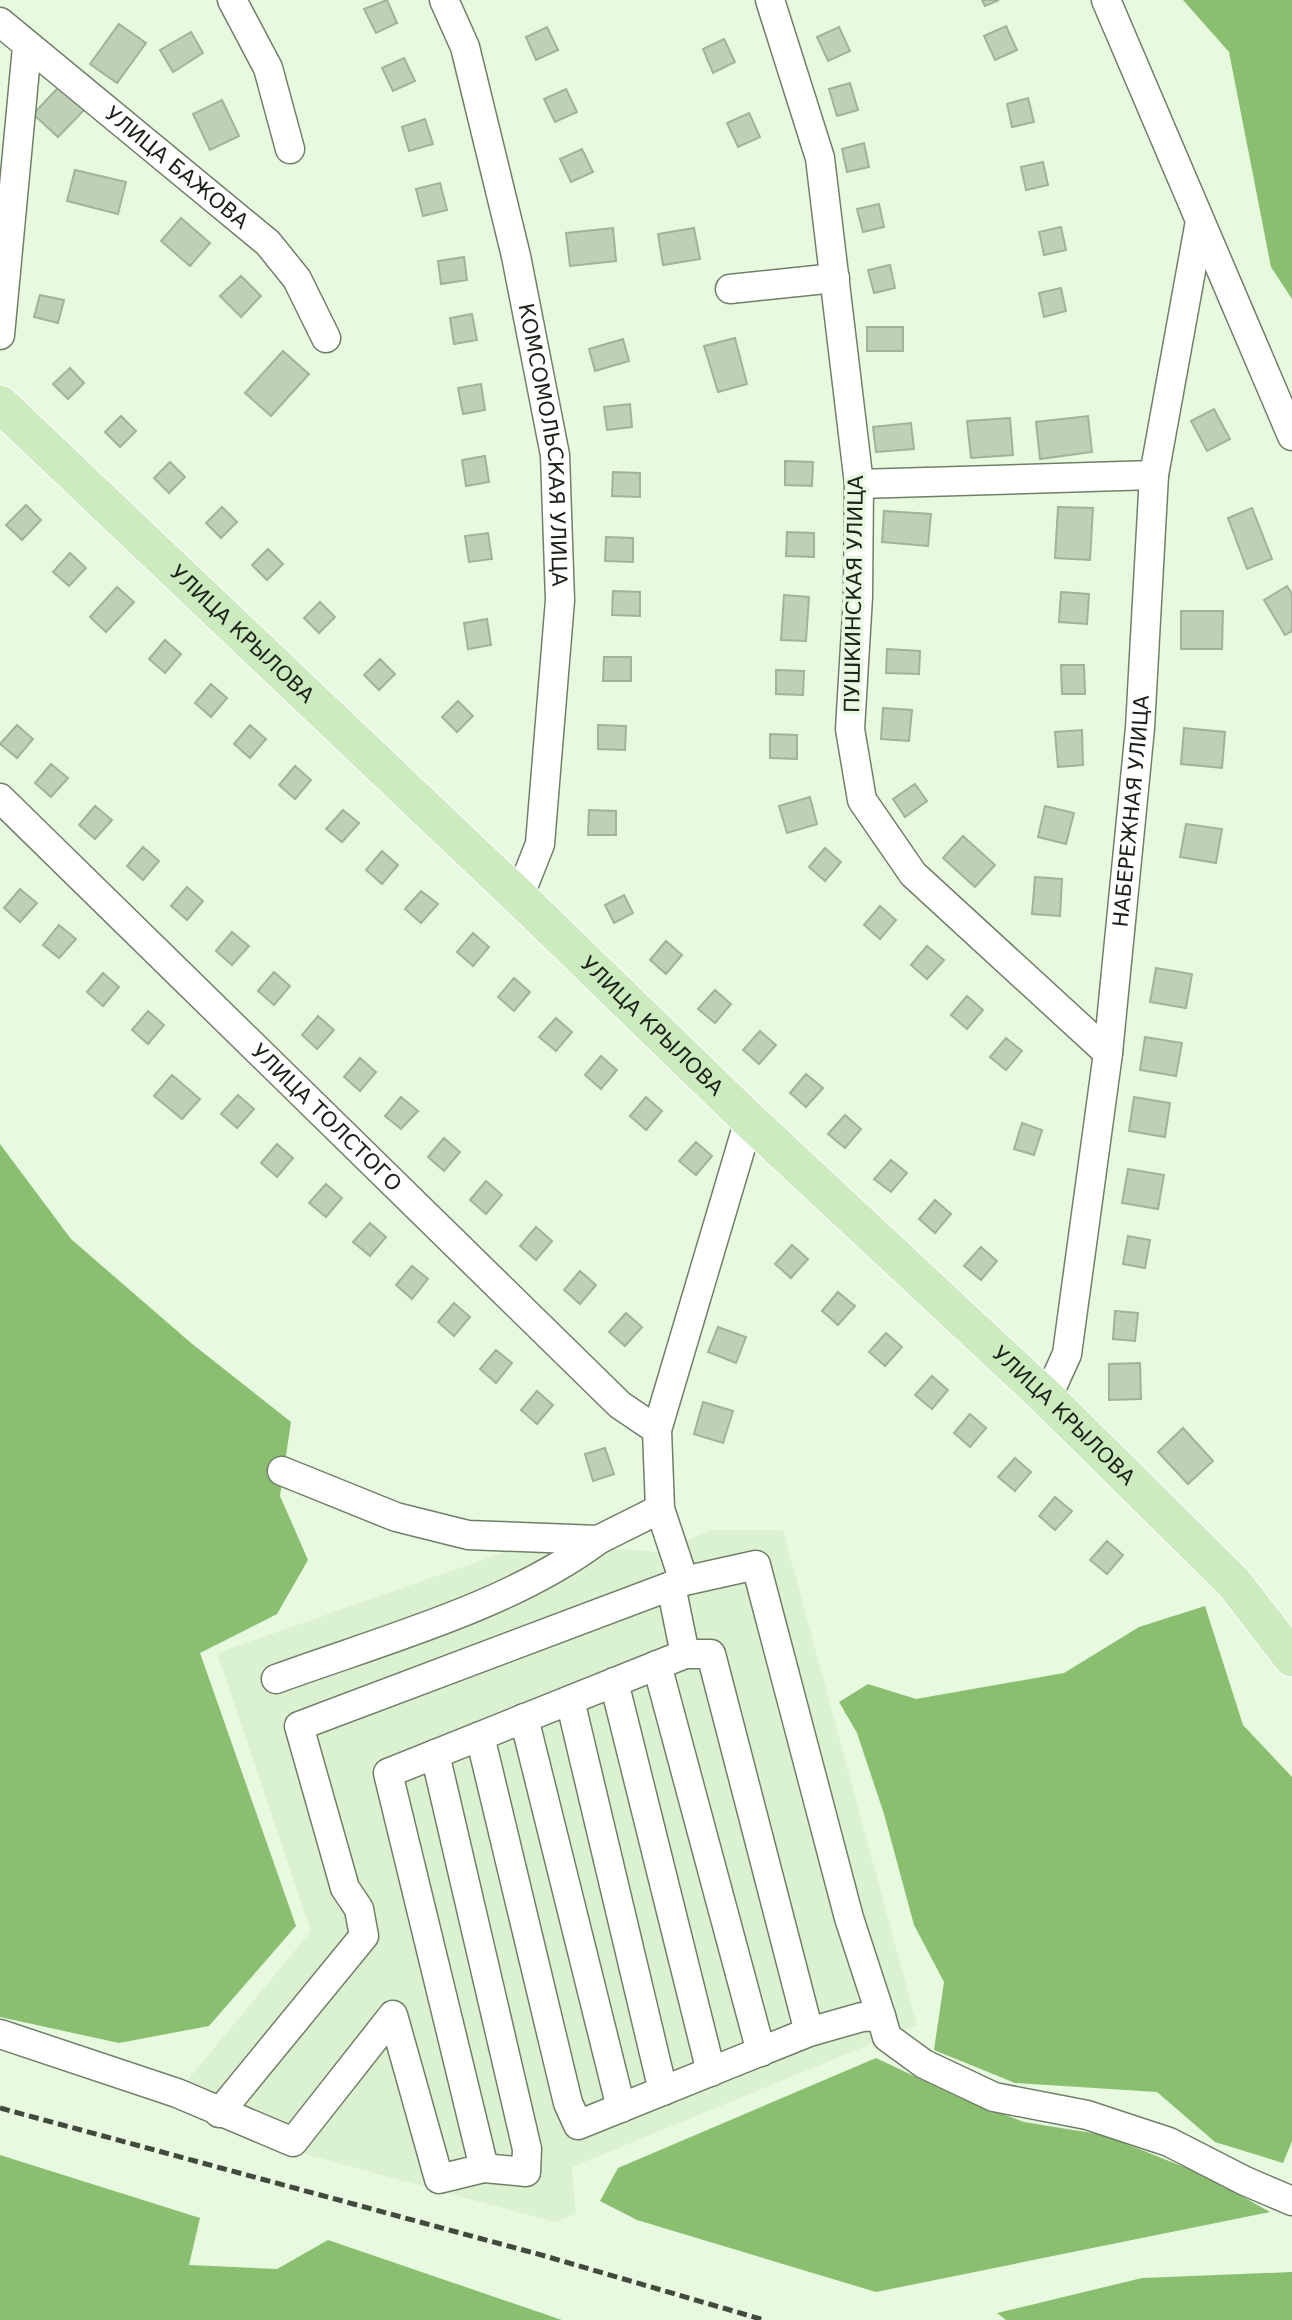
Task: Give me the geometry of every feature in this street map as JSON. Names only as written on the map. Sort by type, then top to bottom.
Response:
[{"type":"main road","name":"УЛИЦА КРЫЛОВА","points":[[0,404],[519,897],[749,1120],[1047,1398],[1234,1583],[1292,1658]]},
{"type":"street","points":[[232,0],[268,68],[290,149]]},
{"type":"street","name":"КОМСОМОЛЬСКАЯ УЛИЦА","points":[[444,0],[465,47],[516,256],[555,455],[560,600],[540,844],[519,897]]},
{"type":"street","name":"ПУШКИНСКАЯ УЛИЦА","points":[[770,0],[820,158],[859,484],[858,597],[850,729],[862,800],[913,874],[1108,1053]]},
{"type":"street","points":[[1106,0],[1292,436]]},
{"type":"street","name":"УЛИЦА БАЖОВА","points":[[0,22],[27,47],[268,243],[297,279],[326,338]]},
{"type":"street","points":[[0,335],[27,47]]},
{"type":"street","name":"НАБЕРЕЖНАЯ УЛИЦА","points":[[1047,1398],[1067,1354],[1108,1053],[1140,728],[1154,475],[1200,221]]},
{"type":"street","points":[[730,289],[835,278]]},
{"type":"street","points":[[859,484],[1154,475]]},
{"type":"street","name":"УЛИЦА ТОЛСТОГО","points":[[0,798],[620,1405],[657,1430]]},
{"type":"street","points":[[685,1654],[672,1547],[660,1509],[657,1430],[749,1120]]},
{"type":"street","points":[[282,1471],[396,1517],[468,1535],[597,1540]]},
{"type":"street","points":[[276,1679],[499,1597],[561,1568],[597,1540],[660,1509]]},
{"type":"street","points":[[219,2113],[364,1936],[359,1909],[345,1888],[299,1726],[677,1584],[756,1565],[849,1918],[887,2037],[924,2064],[994,2097],[1087,2115],[1169,2142],[1245,2181],[1292,2201]]},
{"type":"street","points":[[484,2168],[388,1773],[685,1654],[711,1654],[809,2032]]},
{"type":"street","points":[[657,1665],[761,2052]]},
{"type":"street","points":[[614,1682],[711,2072]]},
{"type":"street","points":[[570,1700],[663,2091]]},
{"type":"street","points":[[524,1718],[621,2108]]},
{"type":"street","points":[[480,1736],[568,2104],[579,2125],[809,2032],[862,2017],[881,2016]]},
{"type":"street","points":[[0,2034],[177,2093],[293,2142],[393,2015],[439,2179],[484,2168],[526,2172],[527,2149],[435,1754]]},
{"type":"shaded area","points":[[712,1530],[783,1530],[917,2025],[572,2167],[576,2214],[554,2222],[268,2144],[177,2093],[311,1931],[217,1653],[531,1543],[659,1552]]},
{"type":"green space","points":[[1183,0],[1292,0],[1292,299],[1271,267],[1229,52]]},
{"type":"green space","points":[[0,1144],[71,1239],[191,1343],[291,1422],[280,1496],[308,1560],[277,1614],[200,1653],[296,1926],[209,2026],[119,2043],[0,2017]]},
{"type":"green space","points":[[1205,1606],[1243,1725],[1292,1777],[1292,2141],[1283,2163],[1215,2142],[1157,2092],[1015,2083],[934,2050],[944,1982],[914,1925],[884,1814],[857,1733],[839,1702],[868,1684],[916,1699],[1064,1673],[1139,1627]]},
{"type":"green space","points":[[876,2058],[960,2098],[1024,2122],[1104,2135],[1204,2175],[1270,2212],[876,2292],[637,2220],[600,2201],[618,2168]]},
{"type":"green space","points":[[0,2155],[200,2218],[189,2265],[277,2269],[328,2240],[562,2320],[0,2320]]},
{"type":"green space","points":[[1292,2272],[1292,2320],[1006,2320],[997,2313],[1142,2278]]},
{"type":"building","points":[[387,0],[397,23],[376,33],[364,9]]},
{"type":"building","points":[[982,0],[999,0],[985,6]]},
{"type":"building","points":[[119,24],[146,43],[117,83],[90,64]]},
{"type":"building","points":[[1006,26],[1017,50],[995,60],[984,36]]},
{"type":"building","points":[[547,27],[558,50],[536,60],[526,37]]},
{"type":"building","points":[[839,27],[850,51],[828,61],[817,37]]},
{"type":"building","points":[[191,32],[203,53],[173,72],[160,50]]},
{"type":"building","points":[[724,39],[735,62],[713,73],[703,49]]},
{"type":"building","points":[[404,58],[415,81],[393,91],[382,68]]},
{"type":"building","points":[[850,83],[858,110],[837,116],[829,89]]},
{"type":"building","points":[[60,86],[85,109],[58,137],[33,114]]},
{"type":"building","points":[[566,89],[577,112],[555,122],[544,99]]},
{"type":"building","points":[[1028,98],[1034,122],[1012,127],[1007,104]]},
{"type":"building","points":[[222,100],[239,136],[210,150],[193,114]]},
{"type":"building","points":[[749,113],[760,137],[738,147],[727,123]]},
{"type":"building","points":[[425,119],[433,144],[409,151],[402,127]]},
{"type":"building","points":[[864,143],[869,167],[847,172],[842,149]]},
{"type":"building","points":[[582,149],[593,172],[571,182],[560,159]]},
{"type":"building","points":[[1043,162],[1048,185],[1026,190],[1021,167]]},
{"type":"building","points":[[75,170],[126,182],[118,214],[67,201]]},
{"type":"building","points":[[440,183],[447,210],[423,216],[416,189]]},
{"type":"building","points":[[879,204],[884,227],[863,232],[857,209]]},
{"type":"building","points":[[181,218],[210,243],[190,266],[161,241]]},
{"type":"building","points":[[1061,227],[1066,250],[1044,255],[1039,232]]},
{"type":"building","points":[[613,228],[616,261],[570,266],[566,233]]},
{"type":"building","points":[[694,228],[700,259],[663,265],[658,234]]},
{"type":"building","points":[[464,257],[467,280],[441,284],[438,261]]},
{"type":"building","points":[[890,265],[895,288],[874,293],[868,270]]},
{"type":"building","points":[[241,276],[261,296],[241,317],[220,296]]},
{"type":"building","points":[[1061,288],[1066,311],[1044,317],[1039,293]]},
{"type":"building","points":[[40,295],[64,300],[58,323],[34,317]]},
{"type":"building","points":[[472,314],[477,340],[454,344],[450,318]]},
{"type":"building","points":[[867,327],[903,327],[903,351],[867,351]]},
{"type":"building","points":[[735,338],[747,384],[718,392],[704,346]]},
{"type":"building","points":[[623,339],[629,361],[595,371],[589,349]]},
{"type":"building","points":[[283,351],[309,374],[271,416],[245,393]]},
{"type":"building","points":[[70,368],[84,383],[68,399],[53,384]]},
{"type":"building","points":[[481,384],[485,410],[463,414],[458,388]]},
{"type":"building","points":[[630,404],[632,427],[607,430],[604,407]]},
{"type":"building","points":[[1214,409],[1230,439],[1207,451],[1191,421]]},
{"type":"building","points":[[121,416],[136,431],[120,447],[105,432]]},
{"type":"building","points":[[1088,416],[1092,452],[1040,459],[1036,422]]},
{"type":"building","points":[[1010,418],[1013,455],[971,458],[967,421]]},
{"type":"building","points":[[911,423],[914,449],[876,452],[873,427]]},
{"type":"building","points":[[485,456],[489,482],[466,486],[462,460]]},
{"type":"building","points":[[785,461],[813,462],[812,486],[785,485]]},
{"type":"building","points":[[170,462],[185,477],[169,493],[154,478]]},
{"type":"building","points":[[613,472],[640,473],[640,497],[612,496]]},
{"type":"building","points":[[26,505],[41,520],[22,540],[6,525]]},
{"type":"building","points":[[222,507],[237,522],[221,538],[206,523]]},
{"type":"building","points":[[1058,507],[1093,508],[1090,560],[1055,558]]},
{"type":"building","points":[[1252,508],[1272,559],[1247,569],[1228,518]]},
{"type":"building","points":[[884,511],[931,514],[928,546],[882,542]]},
{"type":"building","points":[[787,532],[814,533],[814,557],[786,556]]},
{"type":"building","points":[[488,533],[492,559],[469,562],[465,536]]},
{"type":"building","points":[[606,537],[633,538],[633,562],[605,561]]},
{"type":"building","points":[[268,549],[283,564],[267,580],[252,565]]},
{"type":"building","points":[[70,553],[86,568],[69,586],[53,572]]},
{"type":"building","points":[[1287,586],[1292,594],[1292,631],[1285,635],[1264,600]]},
{"type":"building","points":[[117,587],[134,602],[106,632],[90,617]]},
{"type":"building","points":[[613,591],[640,592],[640,616],[612,615]]},
{"type":"building","points":[[1061,592],[1089,594],[1087,624],[1059,622]]},
{"type":"building","points":[[784,595],[809,597],[806,641],[781,640]]},
{"type":"building","points":[[320,602],[335,617],[319,633],[304,618]]},
{"type":"building","points":[[1181,611],[1223,611],[1222,649],[1181,649]]},
{"type":"building","points":[[487,619],[491,645],[468,649],[464,623]]},
{"type":"building","points":[[165,640],[181,654],[165,673],[149,659]]},
{"type":"building","points":[[887,649],[920,651],[919,674],[886,673]]},
{"type":"building","points":[[604,657],[631,657],[631,681],[603,681]]},
{"type":"building","points":[[380,659],[395,674],[379,690],[364,675]]},
{"type":"building","points":[[1061,665],[1084,665],[1085,694],[1062,694]]},
{"type":"building","points":[[776,670],[804,671],[803,695],[776,694]]},
{"type":"building","points":[[211,684],[227,698],[211,717],[195,703]]},
{"type":"building","points":[[458,701],[473,716],[457,732],[442,717]]},
{"type":"building","points":[[883,708],[912,710],[909,741],[881,739]]},
{"type":"building","points":[[17,725],[33,739],[17,758],[0,744]]},
{"type":"building","points":[[250,725],[266,739],[250,758],[234,744]]},
{"type":"building","points":[[598,725],[626,726],[625,750],[598,749]]},
{"type":"building","points":[[1184,728],[1225,732],[1222,768],[1181,764]]},
{"type":"building","points":[[1082,730],[1083,765],[1058,767],[1055,732]]},
{"type":"building","points":[[770,734],[797,735],[797,759],[770,758]]},
{"type":"building","points":[[51,764],[68,778],[51,797],[35,783]]},
{"type":"building","points":[[295,766],[311,780],[295,799],[279,785]]},
{"type":"building","points":[[915,784],[927,801],[905,817],[893,799]]},
{"type":"building","points":[[810,797],[817,824],[787,833],[779,806]]},
{"type":"building","points":[[95,806],[112,820],[95,839],[79,825]]},
{"type":"building","points":[[1045,806],[1074,813],[1066,844],[1038,837]]},
{"type":"building","points":[[343,810],[359,823],[342,842],[326,829]]},
{"type":"building","points":[[589,810],[616,811],[616,835],[588,835]]},
{"type":"building","points":[[1186,824],[1222,829],[1216,863],[1180,857]]},
{"type":"building","points":[[963,836],[995,865],[975,887],[943,858]]},
{"type":"building","points":[[143,847],[159,861],[143,880],[127,866]]},
{"type":"building","points":[[825,848],[841,862],[825,881],[809,867]]},
{"type":"building","points":[[382,851],[398,865],[382,884],[366,870]]},
{"type":"building","points":[[1035,877],[1062,879],[1060,916],[1032,914]]},
{"type":"building","points":[[187,887],[203,901],[187,920],[171,906]]},
{"type":"building","points":[[20,889],[37,903],[20,922],[4,908]]},
{"type":"building","points":[[421,891],[438,904],[421,923],[405,909]]},
{"type":"building","points":[[624,895],[633,913],[614,923],[605,905]]},
{"type":"building","points":[[880,906],[896,920],[880,939],[864,925]]},
{"type":"building","points":[[59,925],[76,939],[59,958],[43,945]]},
{"type":"building","points":[[232,932],[249,946],[232,965],[216,951]]},
{"type":"building","points":[[473,933],[489,947],[473,966],[457,952]]},
{"type":"building","points":[[666,941],[682,955],[666,974],[650,960]]},
{"type":"building","points":[[927,946],[944,960],[927,979],[911,965]]},
{"type":"building","points":[[1156,968],[1192,974],[1186,1008],[1150,1002]]},
{"type":"building","points":[[274,972],[290,986],[274,1005],[258,991]]},
{"type":"building","points":[[103,973],[119,987],[103,1006],[87,992]]},
{"type":"building","points":[[514,978],[530,992],[514,1011],[498,997]]},
{"type":"building","points":[[715,990],[731,1004],[715,1023],[698,1009]]},
{"type":"building","points":[[967,996],[983,1010],[967,1029],[951,1015]]},
{"type":"building","points":[[148,1011],[164,1025],[148,1044],[132,1030]]},
{"type":"building","points":[[318,1016],[334,1030],[317,1049],[302,1035]]},
{"type":"building","points":[[556,1018],[572,1032],[556,1051],[539,1037]]},
{"type":"building","points":[[760,1031],[776,1045],[759,1064],[743,1050]]},
{"type":"building","points":[[1145,1037],[1182,1043],[1176,1076],[1140,1070]]},
{"type":"building","points":[[1006,1038],[1022,1051],[1006,1070],[990,1057]]},
{"type":"building","points":[[601,1056],[617,1070],[601,1089],[585,1075]]},
{"type":"building","points":[[360,1058],[376,1072],[360,1091],[344,1077]]},
{"type":"building","points":[[806,1074],[823,1088],[806,1107],[790,1093]]},
{"type":"building","points":[[172,1075],[200,1099],[182,1119],[154,1096]]},
{"type":"building","points":[[238,1095],[254,1109],[237,1128],[221,1114]]},
{"type":"building","points":[[401,1097],[418,1111],[401,1129],[385,1116]]},
{"type":"building","points":[[646,1097],[662,1111],[646,1130],[630,1116]]},
{"type":"building","points":[[1134,1097],[1170,1103],[1165,1137],[1129,1131]]},
{"type":"building","points":[[845,1115],[861,1129],[845,1148],[828,1134]]},
{"type":"building","points":[[1022,1123],[1042,1130],[1034,1155],[1014,1149]]},
{"type":"building","points":[[444,1138],[460,1152],[444,1171],[428,1157]]},
{"type":"building","points":[[696,1142],[712,1156],[696,1175],[679,1161]]},
{"type":"building","points":[[277,1144],[293,1158],[277,1177],[261,1163]]},
{"type":"building","points":[[891,1160],[907,1173],[891,1192],[874,1179]]},
{"type":"building","points":[[1128,1169],[1164,1175],[1158,1209],[1122,1203]]},
{"type":"building","points":[[486,1181],[502,1195],[486,1214],[470,1200]]},
{"type":"building","points":[[326,1184],[342,1198],[326,1217],[309,1203]]},
{"type":"building","points":[[935,1200],[951,1214],[935,1233],[919,1219]]},
{"type":"building","points":[[370,1223],[386,1237],[370,1256],[353,1242]]},
{"type":"building","points":[[536,1227],[552,1241],[536,1260],[520,1246]]},
{"type":"building","points":[[1128,1236],[1150,1240],[1145,1268],[1123,1264]]},
{"type":"building","points":[[792,1245],[808,1259],[791,1278],[775,1264]]},
{"type":"building","points":[[981,1247],[997,1261],[981,1280],[964,1266]]},
{"type":"building","points":[[412,1266],[428,1279],[412,1299],[396,1285]]},
{"type":"building","points":[[580,1271],[596,1285],[580,1304],[564,1290]]},
{"type":"building","points":[[838,1292],[855,1306],[838,1325],[822,1311]]},
{"type":"building","points":[[454,1303],[470,1317],[454,1336],[438,1322]]},
{"type":"building","points":[[1115,1311],[1138,1313],[1135,1341],[1113,1339]]},
{"type":"building","points":[[626,1313],[642,1327],[625,1346],[609,1332]]},
{"type":"building","points":[[718,1327],[746,1337],[736,1363],[708,1352]]},
{"type":"building","points":[[886,1333],[902,1347],[885,1366],[869,1352]]},
{"type":"building","points":[[496,1350],[512,1363],[496,1383],[480,1369]]},
{"type":"building","points":[[1140,1363],[1141,1399],[1109,1400],[1109,1364]]},
{"type":"building","points":[[932,1376],[948,1390],[932,1409],[915,1395]]},
{"type":"building","points":[[537,1391],[553,1405],[537,1424],[521,1410]]},
{"type":"building","points":[[703,1402],[733,1411],[723,1443],[694,1434]]},
{"type":"building","points":[[970,1414],[986,1428],[970,1447],[954,1433]]},
{"type":"building","points":[[1183,1428],[1213,1461],[1188,1484],[1158,1452]]},
{"type":"building","points":[[605,1448],[614,1474],[593,1481],[585,1454]]},
{"type":"building","points":[[1015,1458],[1031,1472],[1015,1491],[998,1477]]},
{"type":"building","points":[[1055,1497],[1072,1511],[1055,1530],[1039,1516]]},
{"type":"building","points":[[1107,1541],[1123,1555],[1107,1574],[1090,1560]]},
{"type":"railway","points":[[0,2108],[545,2256],[764,2320]]}]
